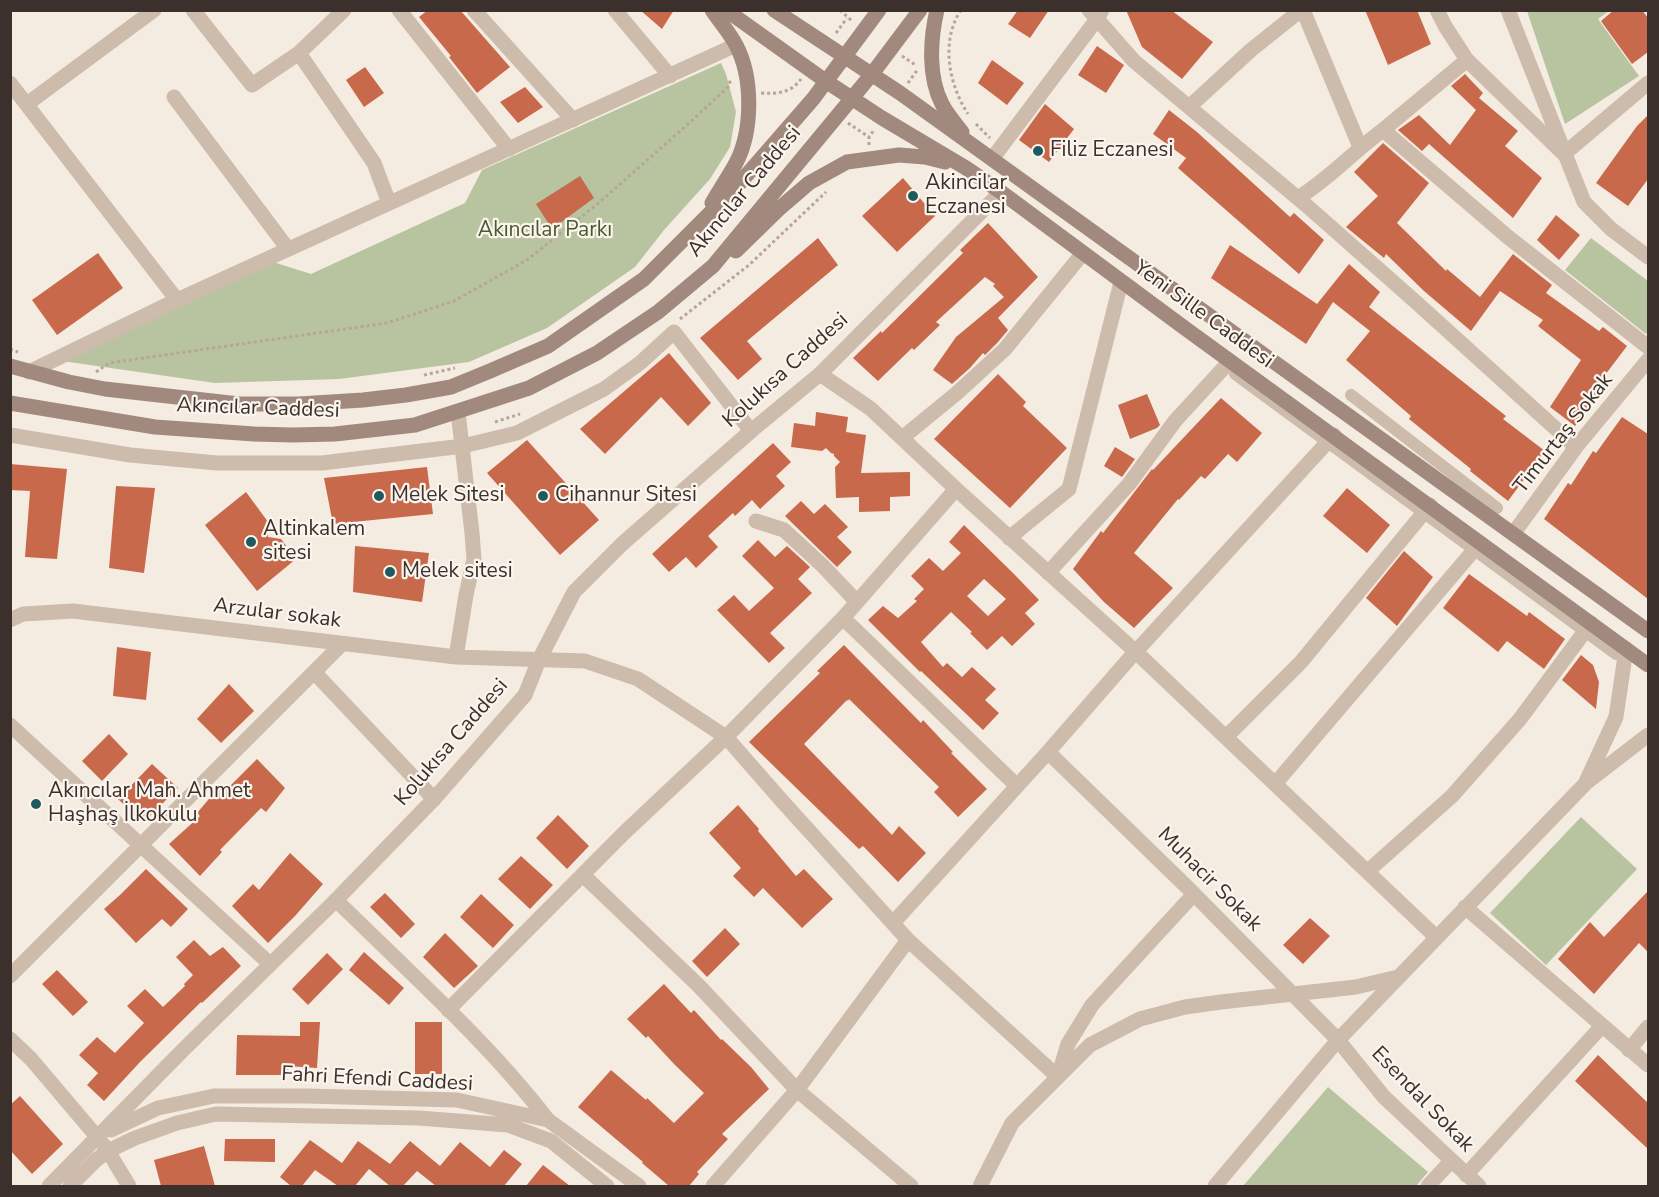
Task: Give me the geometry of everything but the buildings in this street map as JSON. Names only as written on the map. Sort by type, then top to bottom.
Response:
[{"type":"main road","points":[[699,224],[737,161],[747,128],[749,93],[744,69],[736,45],[712,10]]},
{"type":"main road","name":"Yeni Sille Caddesi","points":[[726,10],[827,82],[1001,192],[1227,365],[1334,435],[1591,622],[1621,651],[1648,665]]},
{"type":"main road","name":"Yeni Sille Caddesi","points":[[774,10],[872,74],[970,144],[996,153],[1648,631]]},
{"type":"main road","name":"Akıncılar Caddesi","points":[[10,366],[105,389],[239,404],[299,404],[363,400],[451,387],[548,346],[644,279],[738,185],[827,82],[879,10]]},
{"type":"main road","name":"Akıncılar Caddesi","points":[[10,403],[154,427],[283,435],[336,434],[415,425],[529,388],[597,353],[658,312],[713,266],[872,74],[920,10]]},
{"type":"main road","points":[[937,10],[931,69],[942,104],[970,144]]},
{"type":"main road","points":[[713,266],[738,249],[809,183],[846,162],[899,155],[925,157],[966,168]]},
{"type":"street","points":[[27,104],[154,10]]},
{"type":"street","points":[[193,10],[252,85],[299,52],[344,10]]},
{"type":"street","points":[[399,10],[509,148]]},
{"type":"street","points":[[474,10],[573,120]]},
{"type":"street","points":[[615,10],[670,76]]},
{"type":"street","points":[[1190,108],[1251,50],[1302,10],[1360,147]]},
{"type":"street","points":[[1437,10],[1467,60],[1564,154]]},
{"type":"street","points":[[1508,10],[1584,202],[1611,229],[1648,257]]},
{"type":"street","points":[[996,153],[1096,13],[1134,61],[1298,198],[1576,447]]},
{"type":"street","points":[[29,372],[177,300],[736,45]]},
{"type":"street","points":[[299,52],[374,163],[389,203]]},
{"type":"street","points":[[1298,198],[1316,187],[1360,147],[1467,60]]},
{"type":"street","points":[[10,83],[177,300]]},
{"type":"street","points":[[1564,154],[1648,83]]},
{"type":"street","points":[[174,97],[288,249]]},
{"type":"street","points":[[1383,130],[1508,237],[1648,347]]},
{"type":"street","name":"Kolukısa Caddesi","points":[[98,1138],[434,799],[525,695],[539,660],[574,592],[622,544],[820,374],[1001,192]]},
{"type":"street","points":[[902,438],[957,393],[1005,349],[1083,253]]},
{"type":"street","points":[[1009,538],[1069,489],[1121,282]]},
{"type":"street","points":[[1130,296],[1621,651],[1616,717],[1585,784]]},
{"type":"street","points":[[10,435],[130,455],[217,463],[322,464],[463,446],[517,433],[604,389],[640,363],[674,332],[751,431]]},
{"type":"street","name":"Timurtaş Sokak","points":[[1513,534],[1576,447],[1648,360]]},
{"type":"street","points":[[1048,573],[1130,484],[1175,421],[1227,365]]},
{"type":"street","points":[[820,374],[871,409],[1009,538],[1136,652],[1436,936]]},
{"type":"street","points":[[1351,395],[1497,508]]},
{"type":"street","points":[[456,657],[474,559],[458,412]]},
{"type":"street","points":[[893,923],[1334,435]]},
{"type":"street","points":[[448,1010],[583,874],[726,737],[843,618],[956,489]]},
{"type":"street","points":[[1226,737],[1301,662],[1430,505]]},
{"type":"street","points":[[756,521],[784,530],[857,602]]},
{"type":"street","points":[[1275,784],[1480,543]]},
{"type":"street","name":"Arzular sokak","points":[[10,620],[23,614],[73,611],[456,657],[585,661],[638,679],[726,737],[908,940],[1058,1077]]},
{"type":"street","points":[[843,618],[1017,786]]},
{"type":"street","points":[[1368,871],[1452,796],[1520,719],[1591,622]]},
{"type":"street","points":[[10,976],[342,644]]},
{"type":"street","points":[[314,672],[434,799]]},
{"type":"street","points":[[10,725],[270,964]]},
{"type":"street","points":[[1215,1186],[1338,1040],[1436,936],[1585,784],[1648,735]]},
{"type":"street","name":"Muhacir Sokak","points":[[1048,752],[1194,894],[1338,1040]]},
{"type":"street","points":[[583,874],[698,986],[797,1090],[911,1186]]},
{"type":"street","points":[[1058,1077],[1068,1044],[1092,1005],[1194,894]]},
{"type":"street","points":[[336,900],[448,1010],[522,1087],[548,1120]]},
{"type":"street","points":[[1465,907],[1648,1065]]},
{"type":"street","points":[[713,1186],[797,1090],[908,940]]},
{"type":"street","points":[[980,1186],[1012,1123],[1090,1045],[1140,1019],[1185,1007],[1356,987],[1398,977]]},
{"type":"street","points":[[1467,1175],[1602,1026]]},
{"type":"street","points":[[1629,1050],[1648,1027]]},
{"type":"street","points":[[10,1039],[31,1059],[98,1138],[129,1186]]},
{"type":"street","name":"Esendal Sokak","points":[[1338,1040],[1384,1097],[1479,1186]]},
{"type":"street","name":"Fahri Efendi Caddesi","points":[[98,1138],[158,1108],[214,1096],[457,1100],[548,1120],[639,1186]]},
{"type":"street","name":"Fahri Efendi Caddesi","points":[[70,1186],[108,1151],[135,1138],[177,1123],[216,1114],[430,1119],[508,1125],[551,1141],[607,1186]]},
{"type":"street","points":[[49,1186],[98,1138]]},
{"type":"street","points":[[1428,1186],[1451,1161]]},
{"type":"path","points":[[840,10],[847,18]]},
{"type":"path","points":[[961,10],[952,31],[949,47],[954,86],[970,117],[996,153]]},
{"type":"path","points":[[96,372],[109,363],[387,323],[454,301],[527,260],[601,201],[728,87],[731,78]]},
{"type":"path","points":[[10,349],[20,352]]},
{"type":"path","points":[[418,377],[458,367]]},
{"type":"path","points":[[87,371],[107,374]]},
{"type":"green space","points":[[1527,11],[1609,11],[1598,19],[1639,76],[1565,124]]},
{"type":"green space","name":"Akıncılar Parkı","points":[[721,63],[736,112],[730,147],[710,179],[664,230],[635,267],[547,328],[469,362],[339,379],[215,383],[65,361],[273,262],[311,274],[465,203],[482,170]]},
{"type":"green space","points":[[1591,238],[1648,281],[1648,331],[1646,334],[1565,270]]},
{"type":"green space","points":[[1581,817],[1637,869],[1546,965],[1490,913]]},
{"type":"green space","points":[[1328,1087],[1428,1172],[1416,1186],[1243,1186]]},
{"type":"place","name":"Filiz Eczanesi","points":[[1038,151]]},
{"type":"place","name":"Akincilar Eczanesi","points":[[913,196]]},
{"type":"place","name":"Melek Sitesi","points":[[379,496]]},
{"type":"place","name":"Cihannur Sitesi","points":[[543,496]]},
{"type":"place","name":"Altinkalem sitesi","points":[[251,542]]},
{"type":"place","name":"Melek sitesi","points":[[390,572]]},
{"type":"place","name":"Akıncılar Mah. Ahmet Haşhaş İlkokulu","points":[[36,804]]}]
